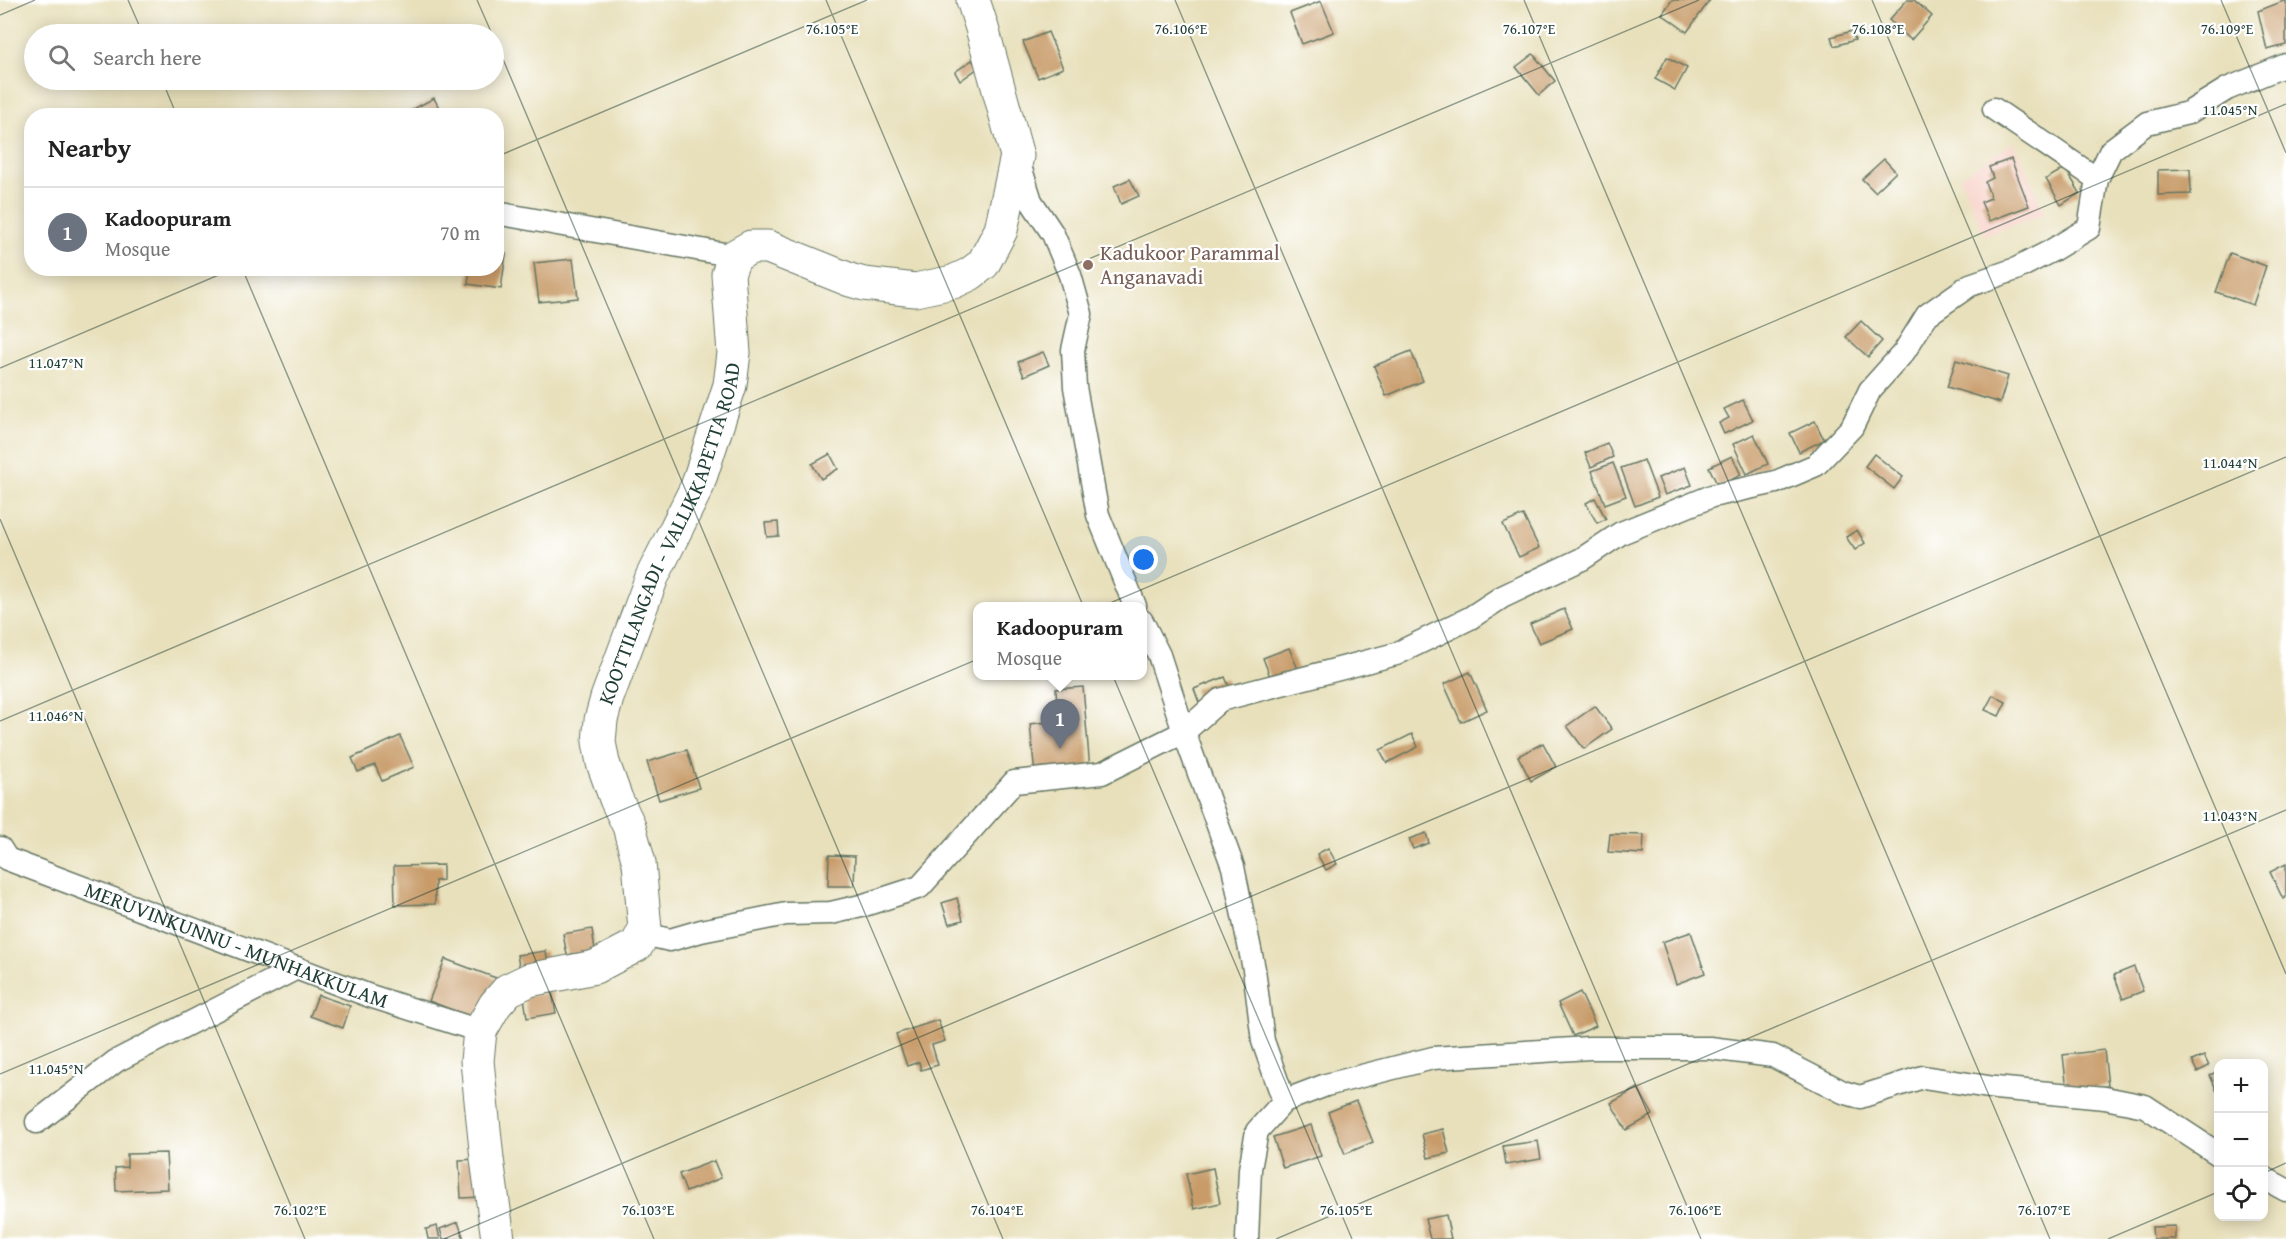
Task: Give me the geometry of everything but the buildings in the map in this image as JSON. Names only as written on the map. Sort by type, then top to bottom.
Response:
[{"type":"main road","points":[[735,256],[751,247],[768,247],[864,284],[915,290],[953,282],[970,274],[983,264],[1001,230],[1017,156],[973,0]]},
{"type":"main road","name":"KOOTTILANGADI - VALLIKKAPETTA ROAD","points":[[645,929],[639,863],[629,826],[603,763],[599,742],[601,720],[651,578],[697,487],[730,385],[734,353],[728,274],[735,256]]},
{"type":"main road","points":[[498,1239],[477,1061],[480,1031],[495,1005],[508,990],[529,980],[594,968],[637,945],[645,929]]},
{"type":"street","points":[[645,929],[657,937],[670,940],[700,931],[786,914],[831,913],[920,887],[1014,782],[1102,773],[1184,732],[1220,700],[1396,654],[1470,618],[1520,588],[1582,559],[1621,533],[1712,496],[1776,482],[1816,465],[1852,427],[1870,390],[1904,352],[1927,315],[1970,285],[2016,269],[2089,228],[2097,179],[2111,150],[2147,123],[2188,113],[2227,89],[2286,65]]},
{"type":"street","points":[[1994,109],[2097,179]]},
{"type":"street","points":[[1017,156],[1031,201],[1053,234],[1070,275],[1081,314],[1073,350],[1075,387],[1098,515],[1133,602]]},
{"type":"street","points":[[504,214],[735,256]]},
{"type":"street","points":[[1147,630],[1159,655],[1233,867],[1254,969],[1263,1041],[1284,1101]]},
{"type":"street","name":"MERUVINKUNNU - MUNHAKKULAM","points":[[0,848],[7,859],[370,996],[480,1031]]},
{"type":"street","points":[[37,1122],[116,1061],[297,968]]},
{"type":"street","points":[[1247,1239],[1250,1169],[1257,1131],[1284,1101],[1326,1085],[1433,1058],[1589,1048],[1710,1048],[1773,1056],[1843,1092],[1860,1097],[1923,1077],[1995,1088],[2105,1098],[2145,1106],[2214,1151]]},
{"type":"street","points":[[2268,1180],[2286,1190]]},
{"type":"shaded area","points":[[2014,142],[2045,214],[1984,235],[1960,177]]},
{"type":"place","name":"Kadukoor Parammal Anganavadi","points":[[1088,265]]},
{"type":"place","name":"Kadoopuram","points":[[1060,749]]}]
